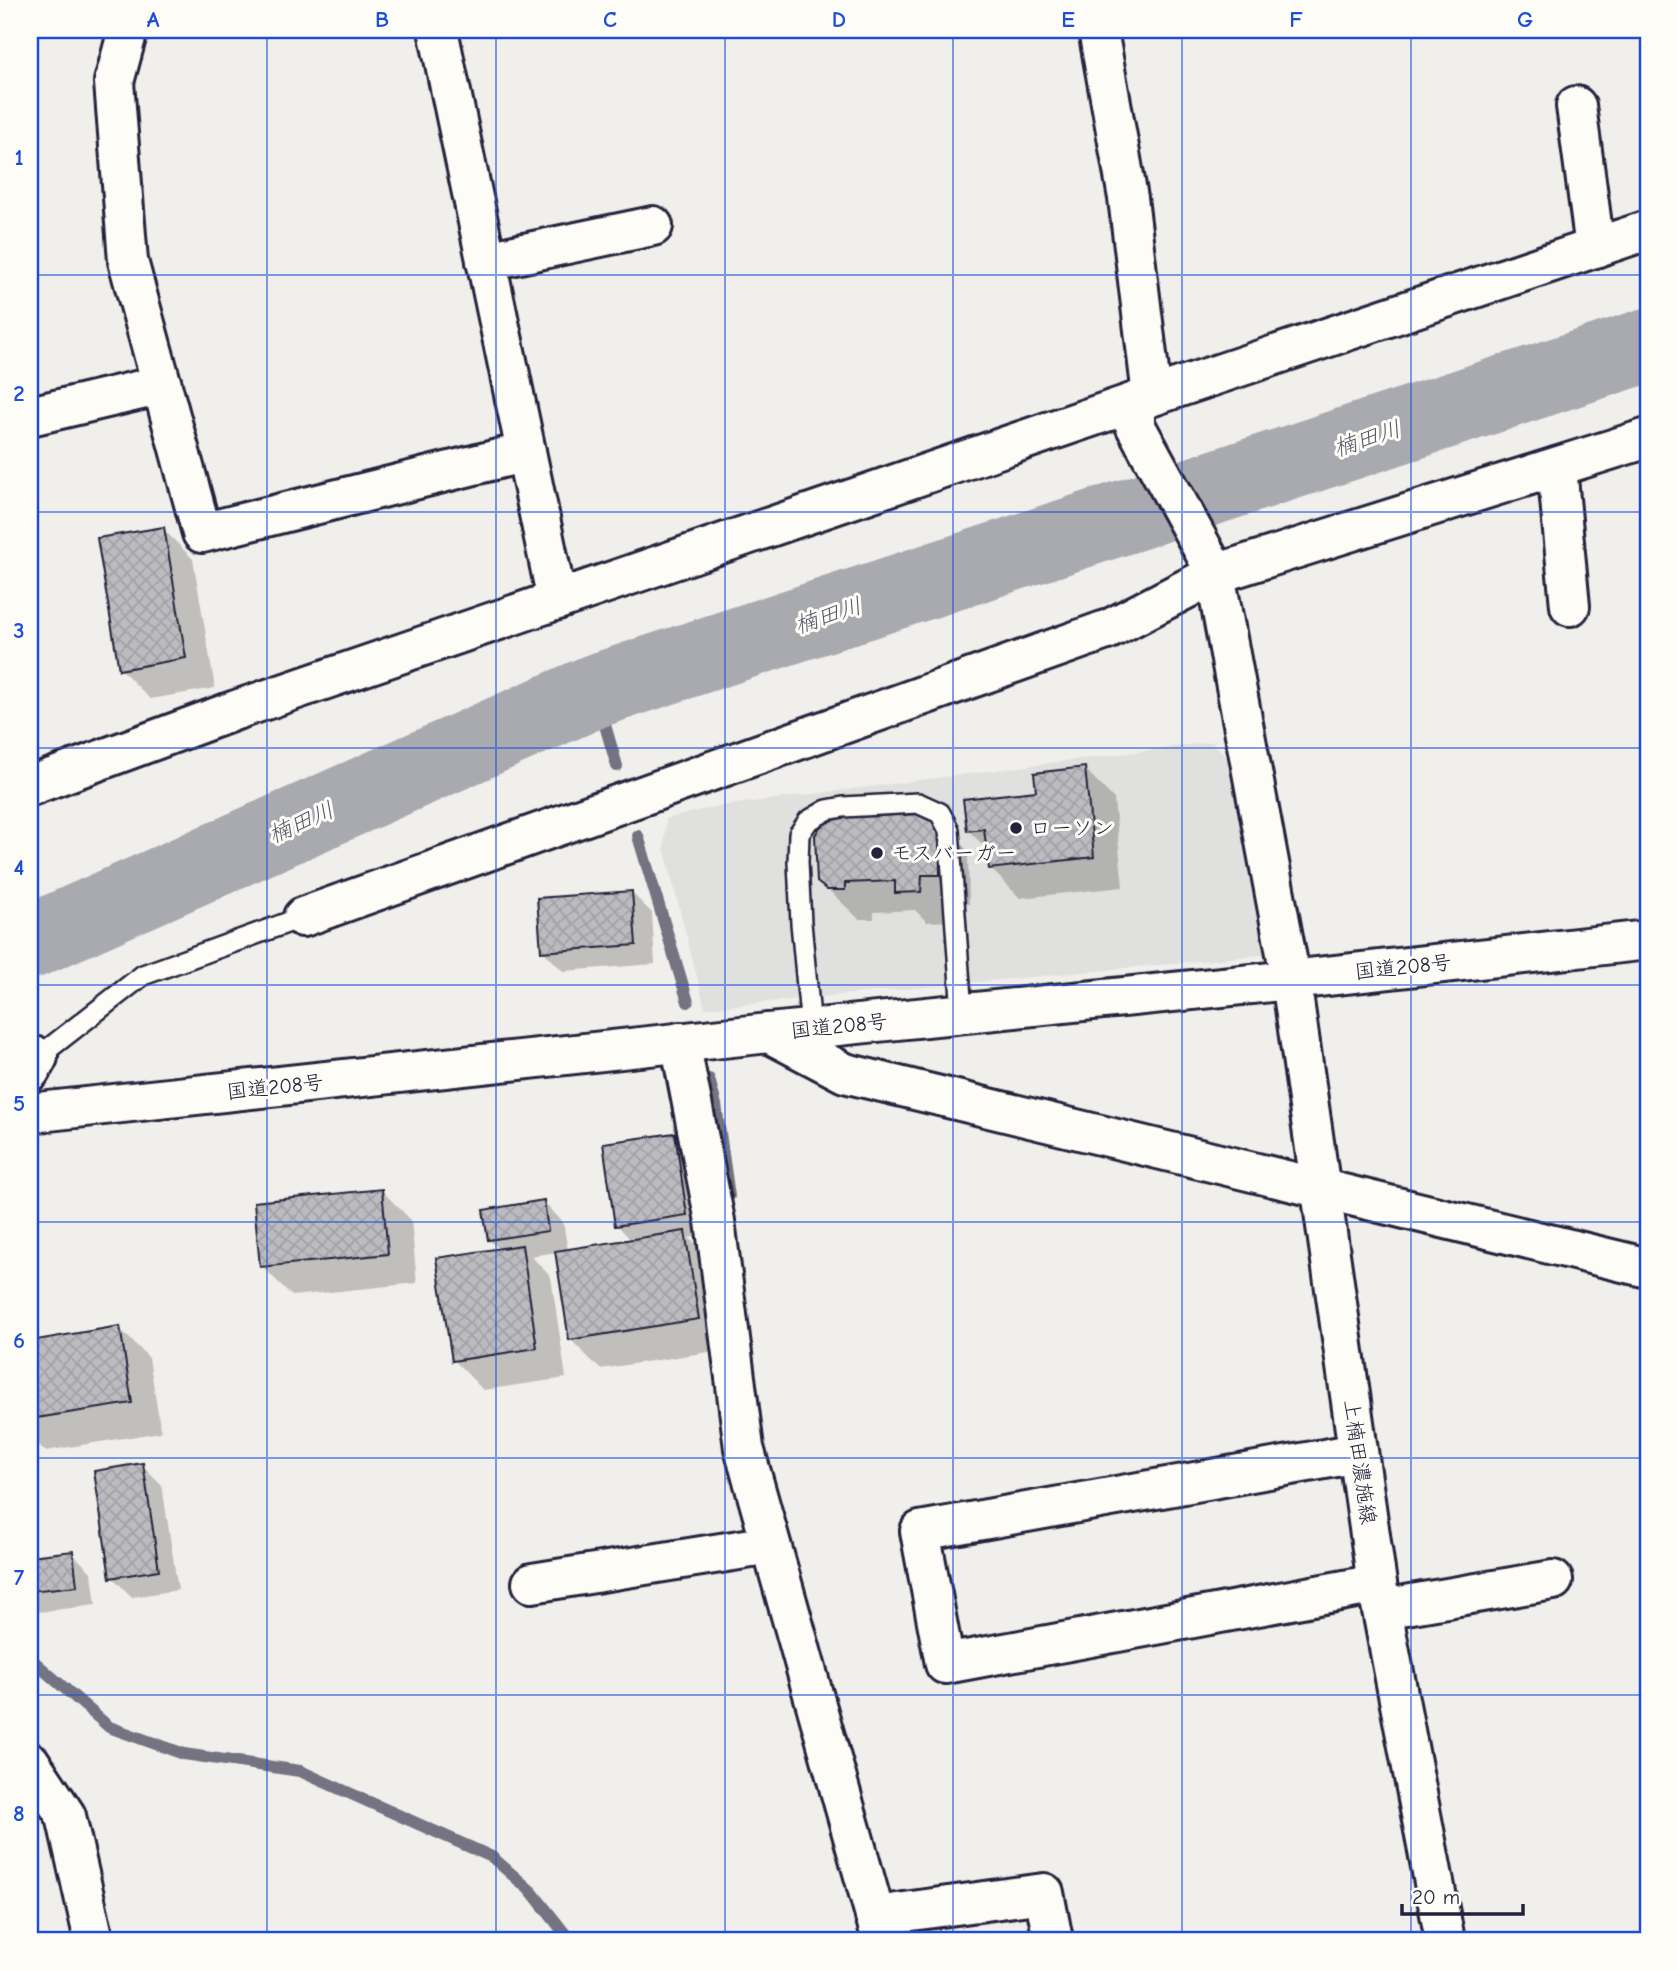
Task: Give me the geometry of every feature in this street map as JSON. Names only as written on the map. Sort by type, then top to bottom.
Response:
[{"type":"main road","points":[[128,30],[114,82],[128,261],[202,533],[526,452]]},
{"type":"main road","points":[[438,30],[557,600]]},
{"type":"main road","points":[[1098,30],[1128,198],[1141,408]]},
{"type":"main road","points":[[1576,106],[1595,248]]},
{"type":"main road","points":[[486,261],[653,226]]},
{"type":"main road","points":[[30,786],[236,710],[557,600],[1141,408],[1648,230]]},
{"type":"main road","points":[[30,416],[162,385]]},
{"type":"main road","name":"上楠田濃施線","points":[[1141,408],[1213,569],[1291,980],[1379,1596],[1445,1940]]},
{"type":"main road","points":[[303,917],[1109,629],[1213,569],[1648,438]]},
{"type":"main road","points":[[1557,467],[1570,606]]},
{"type":"main road","name":"国道208号","points":[[32,1120],[680,1042],[1291,980],[1648,940]]},
{"type":"main road","points":[[769,1033],[845,1073],[1648,1268]]},
{"type":"main road","points":[[680,1042],[715,1220],[744,1448],[771,1545],[887,1921],[1044,1893],[1053,1940]]},
{"type":"main road","points":[[1358,1453],[920,1531],[945,1664],[1379,1596],[1553,1580]]},
{"type":"main road","points":[[532,1583],[771,1545]]},
{"type":"main road","points":[[30,1762],[66,1816],[94,1940]]},
{"type":"lane","points":[[811,1028],[801,923],[799,834],[808,821],[827,810],[844,807],[918,803],[940,813],[947,823],[962,1013]]},
{"type":"lane","points":[[34,1064],[143,975],[303,917]]},
{"type":"shaded area","points":[[1212,742],[1226,757],[1255,859],[1270,939],[1263,955],[705,1008],[664,848],[666,819],[713,807]]},
{"type":"building","points":[[164,527],[186,658],[119,670],[97,538]]},
{"type":"building","points":[[1085,767],[1094,857],[989,869],[984,829],[967,831],[963,799],[1036,791],[1034,773]]},
{"type":"building","name":"モスバーガー","points":[[921,814],[927,819],[939,820],[940,875],[922,875],[921,892],[895,893],[895,881],[845,883],[845,890],[827,890],[817,882],[815,835],[822,824],[841,817]]},
{"type":"building","points":[[632,891],[636,945],[541,952],[537,898]]},
{"type":"building","points":[[675,1133],[687,1215],[615,1226],[603,1143]]},
{"type":"building","points":[[382,1189],[388,1254],[260,1267],[254,1202]]},
{"type":"building","points":[[544,1200],[548,1231],[488,1240],[483,1210]]},
{"type":"building","points":[[685,1231],[699,1319],[569,1340],[555,1251]]},
{"type":"building","points":[[522,1245],[537,1348],[452,1361],[436,1258]]},
{"type":"building","points":[[120,1326],[132,1403],[30,1419],[30,1341]]},
{"type":"building","points":[[143,1463],[159,1570],[110,1578],[94,1471]]},
{"type":"building","points":[[73,1551],[77,1586],[30,1591],[30,1556]]},
{"type":"waterway","name":"楠田川","points":[[30,942],[595,691],[1648,345]]},
{"type":"waterway","points":[[595,691],[617,766]]},
{"type":"waterway","points":[[638,836],[688,1002]]},
{"type":"waterway","points":[[709,1079],[716,1105],[729,1196]]},
{"type":"waterway","points":[[30,1658],[109,1727],[184,1754],[300,1771],[492,1857],[532,1892],[570,1940]]},
{"type":"place","name":"ローソン","points":[[1016,828]]},
{"type":"place","name":"モスバーガー","points":[[877,853]]}]
